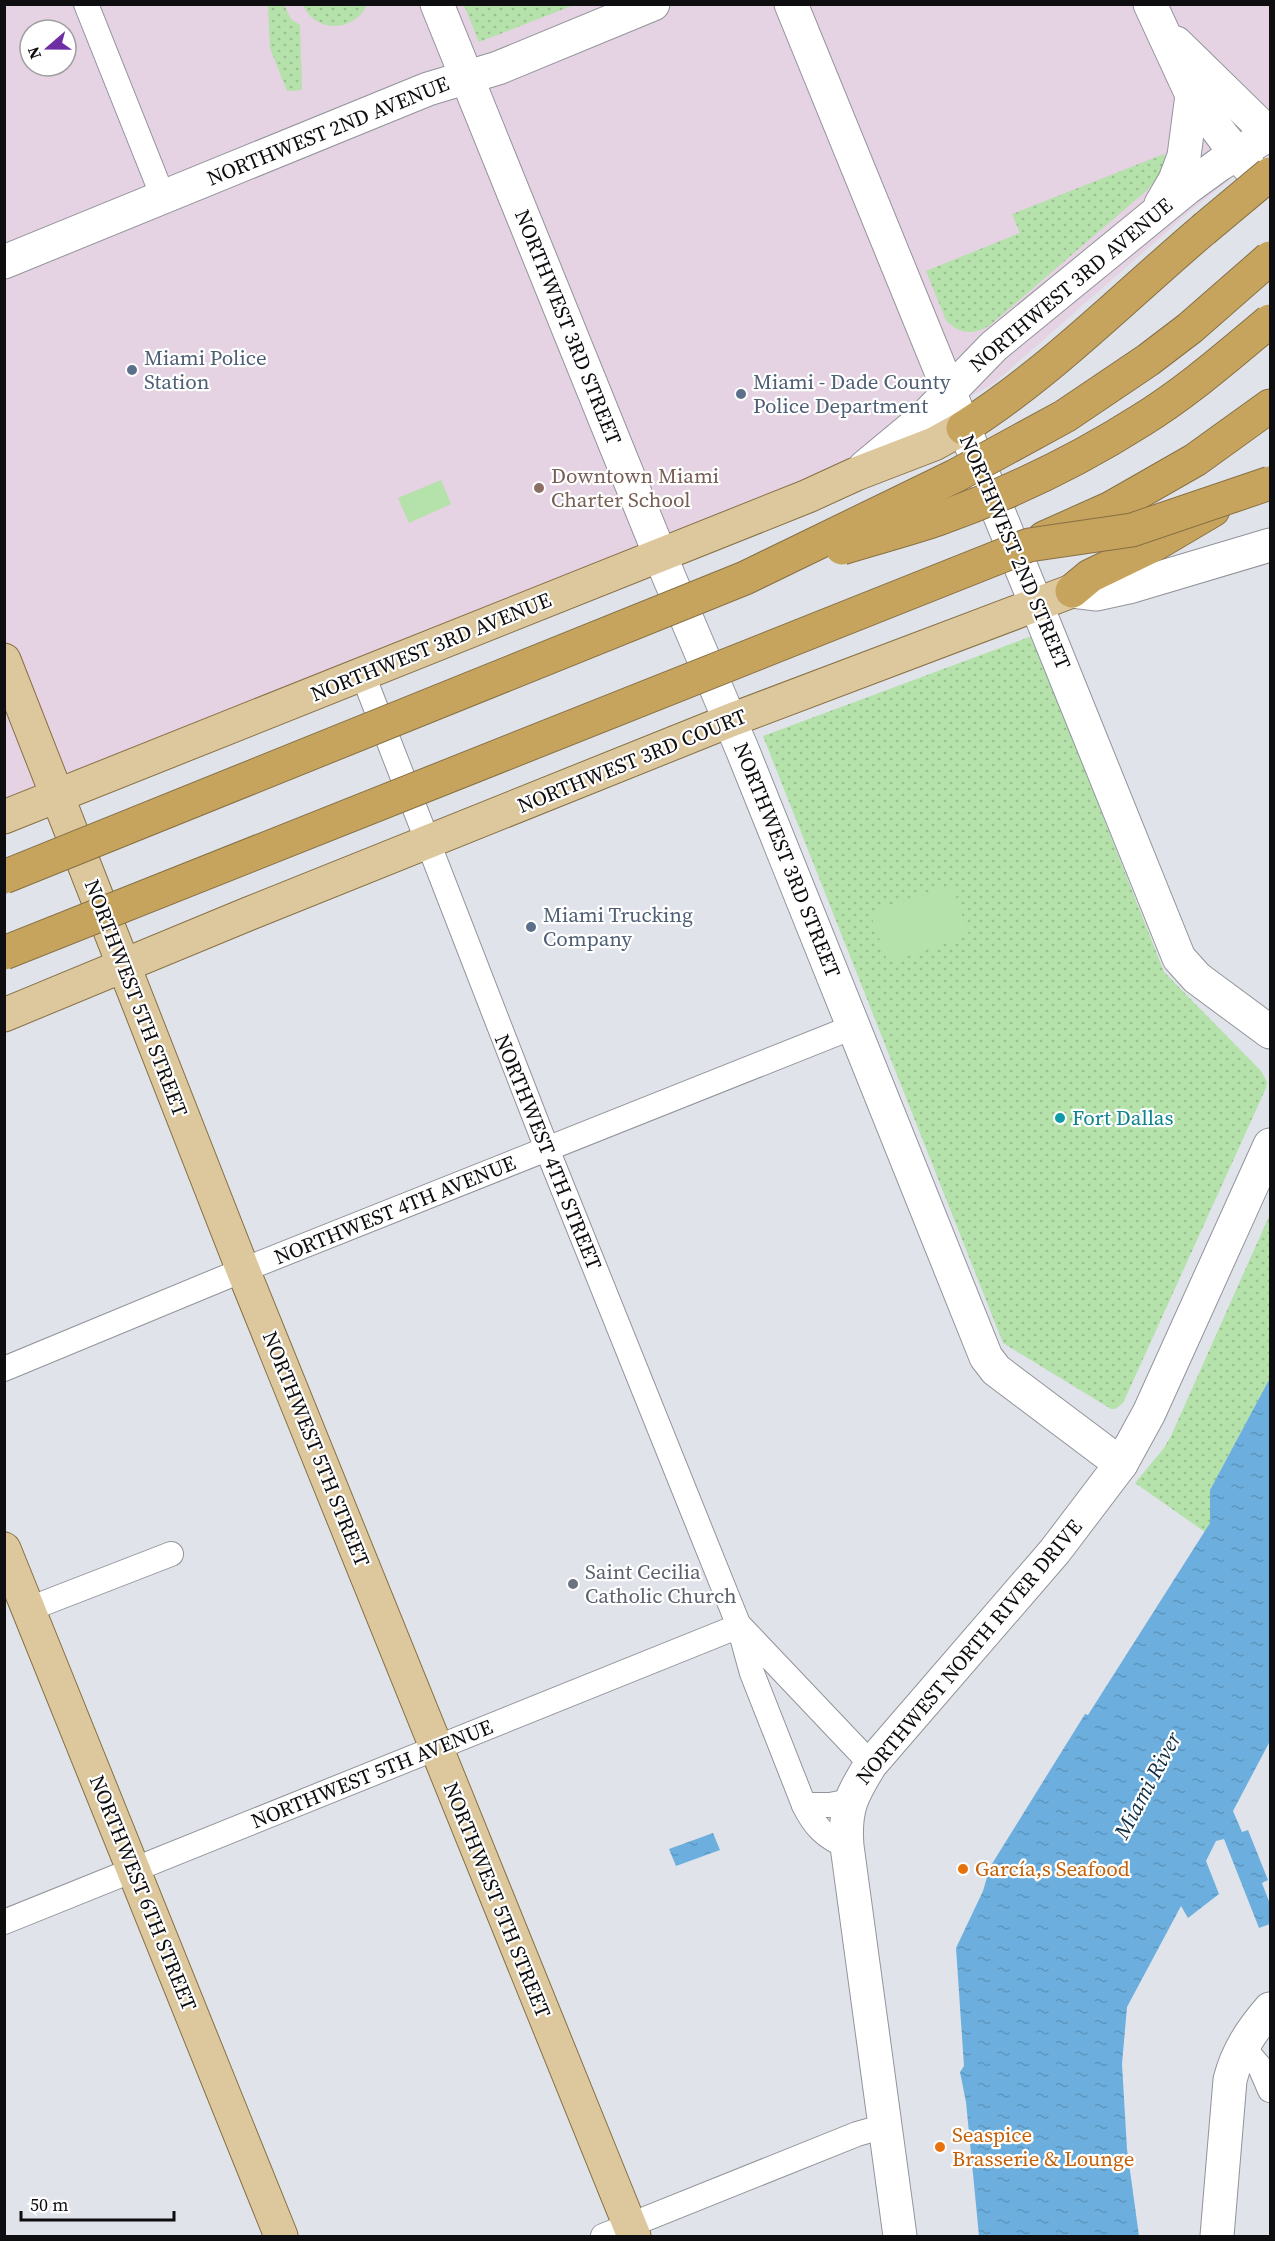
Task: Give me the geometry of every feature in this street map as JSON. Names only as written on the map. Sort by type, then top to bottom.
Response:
[{"type":"highway","points":[[963,428],[1004,402],[1070,348],[1142,282],[1270,174]]},
{"type":"highway","points":[[4,877],[745,578],[955,476],[1065,416],[1165,347],[1234,291],[1270,258]]},
{"type":"highway","points":[[745,578],[939,518],[1022,484],[1068,462],[1140,421],[1173,399],[1270,321]]},
{"type":"highway","points":[[4,953],[1029,545],[1111,508],[1195,460],[1270,406]]},
{"type":"highway","points":[[1072,591],[1090,576],[1182,529],[1270,471]]},
{"type":"highway","points":[[1029,545],[1132,530],[1270,483]]},
{"type":"main road","name":"NORTHWEST 3RD AVENUE","points":[[4,817],[808,496],[855,474],[934,444],[963,428]]},
{"type":"main road","name":"NORTHWEST 3RD COURT","points":[[4,1015],[730,720],[1072,591]]},
{"type":"main road","name":"NORTHWEST 5TH STREET","points":[[4,660],[243,1270],[398,1652],[622,2233]]},
{"type":"main road","name":"NORTHWEST 6TH STREET","points":[[4,1549],[281,2236]]},
{"type":"street","points":[[86,4],[163,197]]},
{"type":"street","name":"NORTHWEST 3RD STREET","points":[[437,4],[660,555],[730,720],[986,1357],[996,1370],[1121,1464]]},
{"type":"street","name":"NORTHWEST 2ND AVENUE","points":[[4,262],[428,89],[498,68],[653,4]]},
{"type":"street","name":"NORTHWEST 2ND STREET","points":[[791,4],[1179,958],[1197,978],[1270,1032]]},
{"type":"street","points":[[1156,17],[1192,94],[1237,155],[1270,192]]},
{"type":"street","points":[[1156,17],[1270,135]]},
{"type":"street","points":[[1156,214],[1175,180],[1184,156],[1192,94]]},
{"type":"street","name":"NORTHWEST 3RD AVENUE","points":[[855,474],[916,426],[994,346],[1195,182],[1220,164],[1270,135]]},
{"type":"street","name":"NORTHWEST 3RD COURT","points":[[1072,591],[1097,594],[1129,587],[1270,545]]},
{"type":"street","name":"NORTHWEST 4TH STREET","points":[[363,675],[546,1149],[740,1626],[752,1673],[804,1805],[820,1831],[831,1840],[847,1846]]},
{"type":"street","name":"NORTHWEST 4TH AVENUE","points":[[4,1369],[243,1270],[854,1027]]},
{"type":"street","name":"NORTHWEST NORTH RIVER DRIVE","points":[[900,2236],[847,1846],[846,1826],[850,1801],[871,1764],[1055,1551],[1121,1464],[1149,1413],[1270,1145]]},
{"type":"street","points":[[29,1609],[171,1554]]},
{"type":"street","name":"NORTHWEST 4TH STREET","points":[[740,1626],[871,1764]]},
{"type":"street","name":"NORTHWEST 5TH AVENUE","points":[[4,1922],[740,1626]]},
{"type":"street","points":[[804,1805],[830,1805],[850,1801]]},
{"type":"street","points":[[1217,2236],[1230,2080],[1242,2046],[1270,2009]]},
{"type":"street","points":[[1242,2046],[1260,2067],[1270,2090]]},
{"type":"street","points":[[622,2233],[857,2134],[885,2126]]},
{"type":"shaded area","points":[[5,5],[1270,5],[1270,147],[1189,212],[994,383],[835,473],[5,802]]},
{"type":"green space","points":[[268,5],[284,5],[291,19],[300,25],[302,90],[287,91],[270,48]]},
{"type":"green space","points":[[303,5],[367,5],[353,20],[344,25],[335,26],[317,21]]},
{"type":"green space","points":[[464,5],[574,5],[479,42]]},
{"type":"green space","points":[[1164,154],[1166,161],[1162,173],[1146,191],[990,325],[979,331],[967,332],[956,329],[946,320],[926,271],[1020,233],[1012,214]]},
{"type":"green space","points":[[441,480],[451,504],[409,523],[398,498]]},
{"type":"green space","points":[[1032,636],[1164,972],[1261,1071],[1267,1082],[1123,1403],[1115,1409],[1111,1409],[1003,1343],[763,736]]},
{"type":"green space","points":[[952,885],[969,935],[888,963],[870,913]]},
{"type":"green space","points":[[1270,1214],[1270,1378],[1210,1490],[1210,1523],[1205,1532],[1135,1483],[1171,1436]]},
{"type":"water","name":"Miami River","points":[[1270,1378],[1270,1741],[1233,1811],[1242,1832],[1248,1830],[1268,1880],[1262,1883],[1270,1904],[1270,1924],[1259,1928],[1224,1839],[1216,1841],[1206,1861],[1219,1894],[1188,1918],[1181,1906],[1127,2007],[1122,2064],[1127,2149],[1139,2236],[979,2236],[966,2102],[960,2072],[964,2066],[956,1948],[983,1891],[990,1867],[1085,1714],[1088,1715],[1210,1523],[1210,1490]]},
{"type":"water","points":[[713,1833],[720,1850],[676,1866],[669,1849]]},
{"type":"place","name":"Miami Police Station","points":[[132,370]]},
{"type":"place","name":"Miami - Dade County Police Department","points":[[741,394]]},
{"type":"place","name":"Downtown Miami Charter School","points":[[539,488]]},
{"type":"place","name":"Miami Trucking Company","points":[[531,927]]},
{"type":"place","name":"Fort Dallas","points":[[1060,1118]]},
{"type":"place","name":"Saint Cecilia Catholic Church","points":[[573,1584]]},
{"type":"place","name":"García,s Seafood","points":[[963,1869]]},
{"type":"place","name":"Seaspice Brasserie & Lounge","points":[[940,2147]]}]
